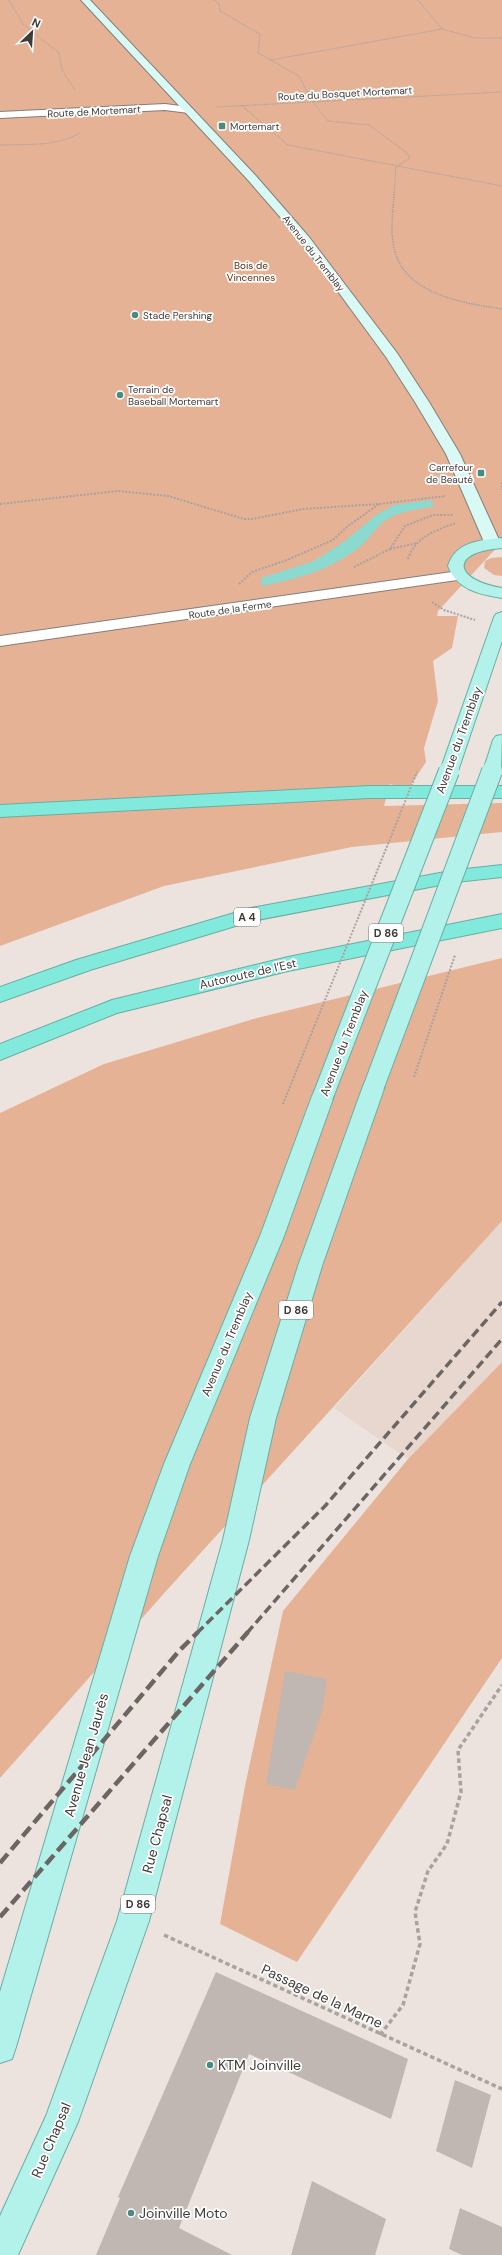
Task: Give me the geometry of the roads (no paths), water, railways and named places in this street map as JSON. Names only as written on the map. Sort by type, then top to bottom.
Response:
[{"type":"highway","points":[[0,810],[369,792],[502,792]]},
{"type":"highway","name":"A 4","points":[[0,995],[83,965],[251,915],[456,876],[502,871]]},
{"type":"highway","name":"Autoroute de l’Est","points":[[0,1052],[112,1007],[288,964],[502,921]]},
{"type":"main road","name":"Avenue du Tremblay","points":[[85,0],[189,110],[306,239],[392,356],[452,454],[470,494],[497,543]]},
{"type":"main road","points":[[497,543],[468,548],[460,554],[455,561],[455,568],[459,576],[474,586],[502,593]]},
{"type":"main road","name":"Avenue du Tremblay","points":[[177,1464],[272,1236],[324,1096],[449,771],[502,617]]},
{"type":"main road","name":"Rue Chapsal","points":[[0,2255],[61,2122],[133,1921],[236,1540],[265,1410],[310,1266],[374,1086],[492,771],[502,740]]},
{"type":"main road","name":"Avenue Jean Jaurès","points":[[0,2048],[144,1556],[177,1464]]},
{"type":"street","name":"Route de Mortemart","points":[[0,115],[165,107],[189,110]]},
{"type":"street","name":"Route de la Ferme","points":[[0,641],[459,576]]},
{"type":"water","points":[[430,500],[435,506],[399,514],[386,520],[355,551],[339,561],[318,571],[297,578],[262,586],[261,578],[314,561],[345,541],[376,515],[394,505]]},
{"type":"railway","points":[[197,1633],[325,1506],[502,1302]]},
{"type":"railway","points":[[247,1633],[502,1339]]},
{"type":"railway","points":[[0,1917],[248,1632]]},
{"type":"railway","points":[[0,1863],[179,1651],[197,1633]]},
{"type":"place","name":"Mortemart","points":[[222,126]]},
{"type":"place","name":"Stade Pershing","points":[[135,315]]},
{"type":"place","name":"Terrain de Baseball Mortemart","points":[[120,395]]},
{"type":"place","name":"Carrefour de Beauté","points":[[481,473]]},
{"type":"place","name":"KTM Joinville","points":[[210,2065]]},
{"type":"place","name":"Joinville Moto","points":[[131,2213]]},
{"type":"park label","name":"Bois de Vincennes","points":[[251,270]]}]
